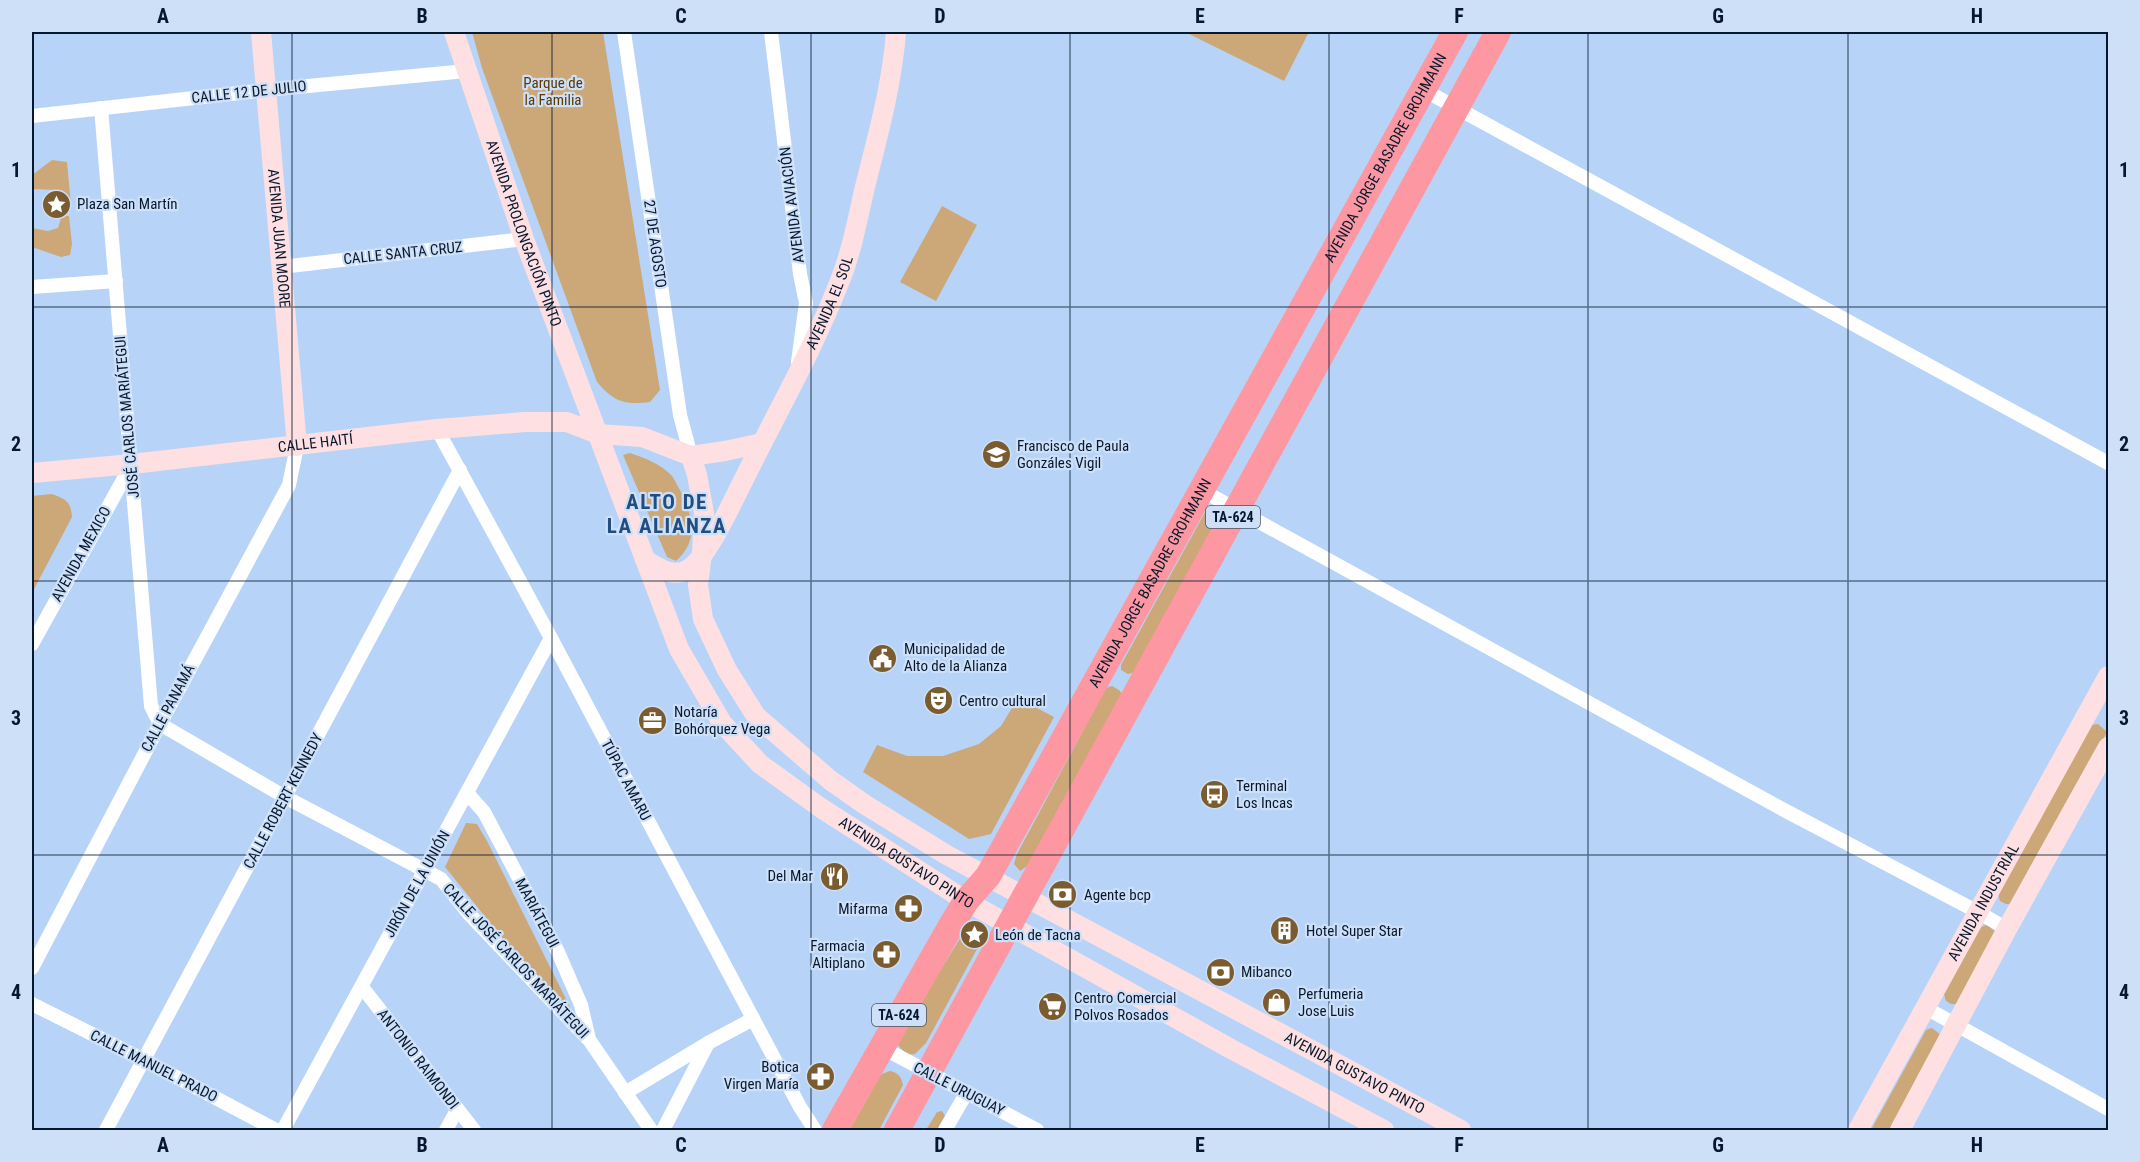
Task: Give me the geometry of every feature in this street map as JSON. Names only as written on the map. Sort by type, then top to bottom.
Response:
[{"type":"highway","name":"AVENIDA JORGE BASADRE GROHMANN","points":[[835,1131],[966,901],[988,876],[1455,32]]},
{"type":"highway","name":"TA-624","points":[[897,1131],[1498,32]]},
{"type":"highway","points":[[1103,668],[1139,688]]},
{"type":"main road","name":"AVENIDA JUAN MOORE","points":[[261,32],[297,446]]},
{"type":"main road","name":"AVENIDA PROLONGACIÓN PINTO","points":[[454,32],[524,239],[598,434]]},
{"type":"main road","name":"AVENIDA EL SOL","points":[[702,553],[719,528],[762,443],[839,282],[851,245],[889,87],[896,32]]},
{"type":"main road","name":"CALLE HAITÍ","points":[[32,473],[132,464],[437,429],[525,422],[567,422],[598,434],[642,437],[691,456]]},
{"type":"main road","name":"AVENIDA GUSTAVO PINTO","points":[[598,434],[679,649],[722,723],[760,764],[821,808],[966,901],[1231,1050],[1384,1131]]},
{"type":"main road","points":[[691,456],[725,452],[762,443]]},
{"type":"main road","name":"AVENIDA GUSTAVO PINTO","points":[[691,456],[704,513],[698,585],[703,619],[727,670],[756,716],[830,780],[945,854],[1461,1131]]},
{"type":"main road","points":[[645,560],[670,573],[681,573],[690,569],[702,553]]},
{"type":"main road","name":"AVENIDA INDUSTRIAL","points":[[1858,1131],[1978,912],[2101,706],[2109,676]]},
{"type":"main road","points":[[1900,1131],[2007,929],[2109,747]]},
{"type":"street","name":"27 DE AGOSTO","points":[[624,32],[680,415],[684,437],[691,456]]},
{"type":"street","name":"AVENIDA AVIACIÓN","points":[[771,32],[799,263],[806,303],[795,377]]},
{"type":"street","name":"CALLE 12 DE JULIO","points":[[32,116],[466,71]]},
{"type":"street","points":[[1422,89],[2109,463]]},
{"type":"street","name":"JOSÉ CARLOS MARIÁTEGUI","points":[[101,108],[151,706],[160,724]]},
{"type":"street","name":"CALLE SANTA CRUZ","points":[[281,267],[524,239]]},
{"type":"street","points":[[32,287],[116,281]]},
{"type":"street","name":"TÚPAC AMARU","points":[[437,429],[551,638],[800,1107],[815,1131]]},
{"type":"street","name":"CALLE PANAMÁ","points":[[32,968],[289,485],[297,446]]},
{"type":"street","name":"AVENIDA MEXICO","points":[[32,644],[132,464]]},
{"type":"street","name":"CALLE ROBERT KENNEDY","points":[[106,1131],[460,470]]},
{"type":"street","points":[[1202,490],[1784,810],[2007,929]]},
{"type":"street","name":"JIRÓN DE LA UNIÓN","points":[[284,1131],[551,638]]},
{"type":"street","name":"CALLE JOSÉ CARLOS MARIÁTEGUI","points":[[160,724],[285,797],[441,879],[469,914],[590,1041],[651,1131]]},
{"type":"street","name":"MARIÁTEGUI","points":[[467,793],[484,812],[558,952],[581,1005],[590,1041]]},
{"type":"street","name":"ANTONIO RAIMONDI","points":[[362,987],[474,1131]]},
{"type":"street","name":"CALLE MANUEL PRADO","points":[[32,1004],[144,1060],[276,1131]]},
{"type":"street","points":[[1926,1008],[2109,1109]]},
{"type":"street","points":[[625,1093],[753,1019]]},
{"type":"street","points":[[663,1131],[708,1043]]},
{"type":"street","name":"CALLE URUGUAY","points":[[881,1047],[1037,1131]]},
{"type":"street","points":[[945,1131],[967,1092]]},
{"type":"street","points":[[446,1131],[457,1110]]},
{"type":"green space","name":"Parque de la Familia","points":[[472,32],[603,32],[660,390],[650,402],[620,401],[597,382],[482,68]]},
{"type":"green space","points":[[1185,32],[1309,32],[1284,81]]},
{"type":"green space","points":[[52,160],[67,162],[71,205],[60,204],[57,190],[32,189],[32,175]]},
{"type":"green space","points":[[942,206],[977,225],[936,301],[900,282]]},
{"type":"green space","points":[[62,215],[69,216],[72,244],[70,255],[61,257],[32,247],[32,228],[48,231],[58,228]]},
{"type":"green space","points":[[630,453],[668,472],[685,501],[691,520],[691,537],[676,561],[667,557],[623,455]]},
{"type":"green space","points":[[52,494],[67,502],[72,517],[32,593],[32,496]]},
{"type":"green space","points":[[1215,505],[1223,514],[1136,672],[1128,674],[1121,670],[1121,665],[1208,507]]},
{"type":"green space","points":[[1112,686],[1123,695],[1033,862],[1020,871],[1014,864],[1017,854],[1106,688]]},
{"type":"green space","points":[[1018,698],[1054,717],[991,834],[969,839],[863,772],[877,745],[907,756],[943,756],[979,744],[1001,726]]},
{"type":"green space","points":[[2098,724],[2107,732],[2013,904],[2000,901],[1998,894],[2091,725]]},
{"type":"green space","points":[[466,823],[477,824],[487,841],[579,1025],[578,1031],[445,867]]},
{"type":"green space","points":[[1987,925],[1997,933],[1959,1004],[1951,1004],[1946,1001],[1944,994],[1981,927]]},
{"type":"green space","points":[[973,926],[983,931],[983,938],[926,1043],[915,1054],[907,1055],[898,1045],[899,1038],[967,927]]},
{"type":"green space","points":[[1932,1028],[1942,1036],[1891,1130],[1871,1130],[1926,1030]]},
{"type":"green space","points":[[890,1071],[899,1075],[903,1085],[879,1130],[846,1130],[879,1075]]},
{"type":"green space","points":[[942,1111],[945,1116],[937,1130],[926,1130],[937,1112]]},
{"type":"place","name":"Plaza San Martín","points":[[56,204]]},
{"type":"place","name":"Francisco de Paula Gonzáles Vigil","points":[[996,455]]},
{"type":"place","name":"Municipalidad de Alto de la Alianza","points":[[883,658]]},
{"type":"place","name":"Centro cultural","points":[[938,701]]},
{"type":"place","name":"Notaría Bohórquez Vega","points":[[653,721]]},
{"type":"place","name":"Terminal Los Incas","points":[[1215,795]]},
{"type":"place","name":"Del Mar","points":[[834,876]]},
{"type":"place","name":"Agente bcp","points":[[1063,895]]},
{"type":"place","name":"Mifarma","points":[[909,909]]},
{"type":"place","name":"Hotel Super Star","points":[[1285,931]]},
{"type":"place","name":"León de Tacna","points":[[974,935]]},
{"type":"place","name":"Farmacia Altiplano","points":[[886,955]]},
{"type":"place","name":"Mibanco","points":[[1220,972]]},
{"type":"place","name":"Perfumeria Jose Luis","points":[[1277,1003]]},
{"type":"place","name":"Centro Comercial Polvos Rosados","points":[[1053,1007]]},
{"type":"place","name":"Botica Virgen María","points":[[820,1076]]},
{"type":"district","name":"ALTO DE LA ALIANZA","points":[[667,514]]}]
